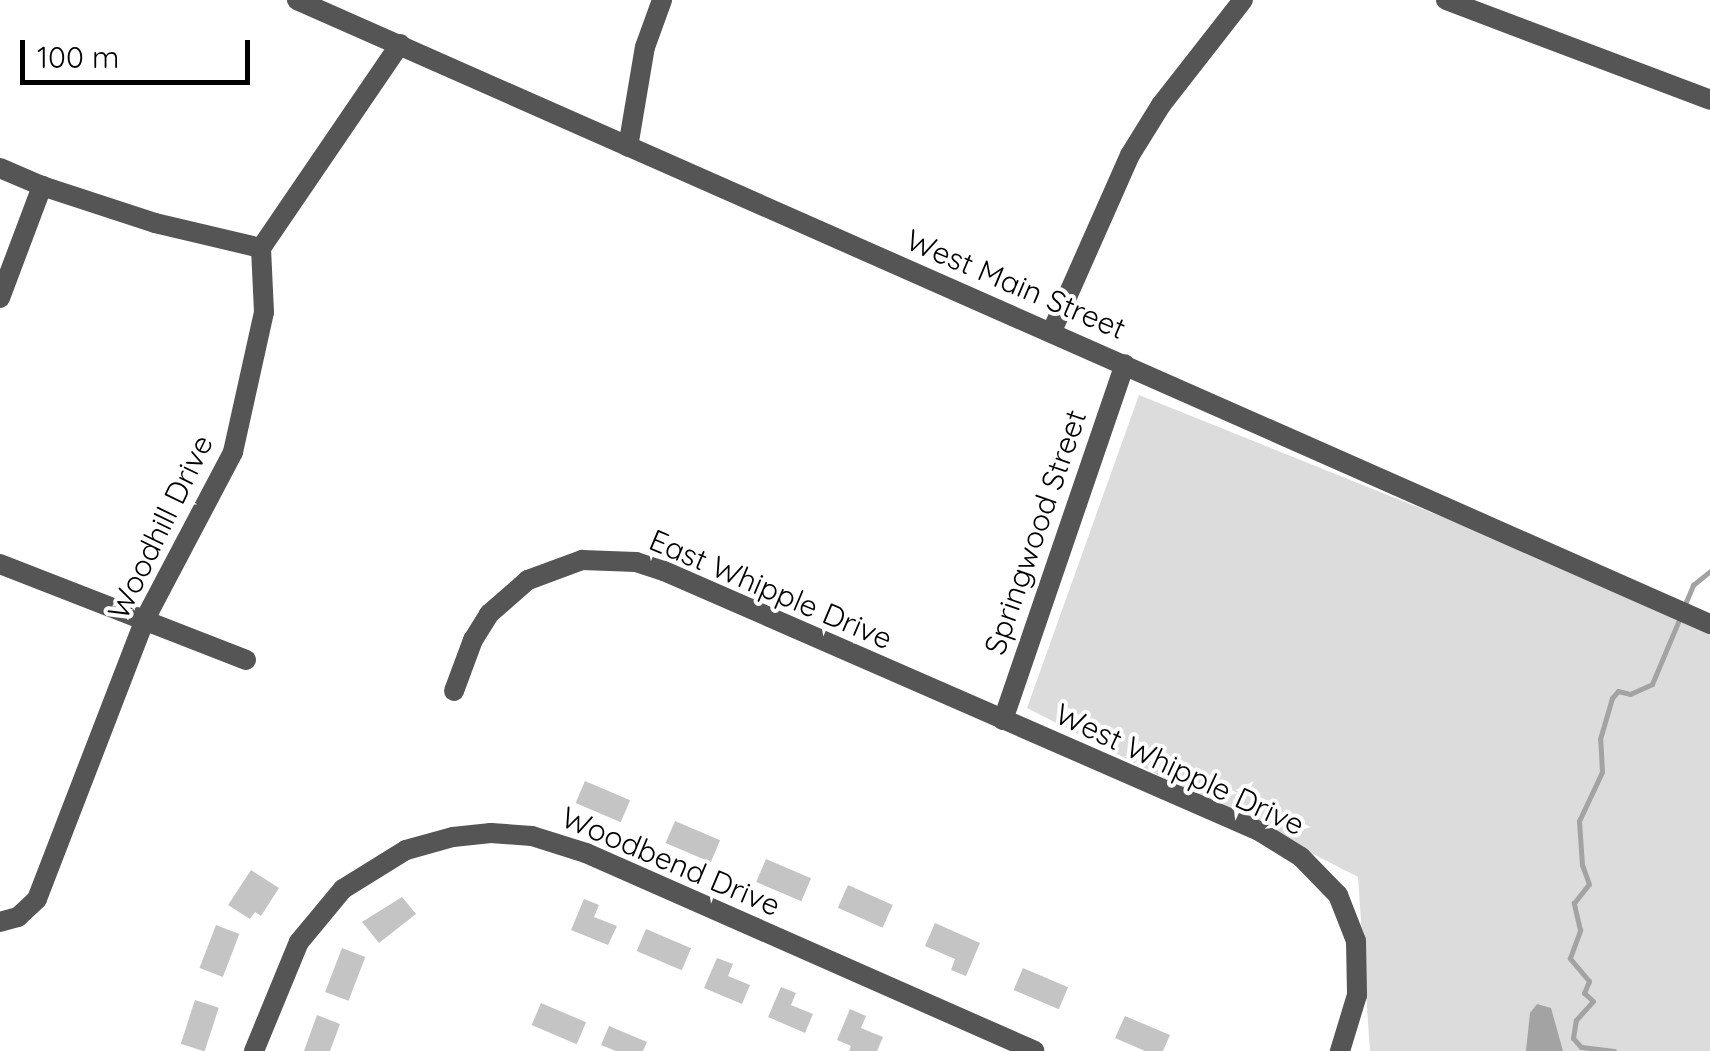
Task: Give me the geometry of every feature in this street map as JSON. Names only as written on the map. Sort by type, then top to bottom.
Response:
[{"type":"street","name":"West Main Street","points":[[298,0],[1710,624]]},
{"type":"street","points":[[628,147],[646,48],[662,0]]},
{"type":"street","points":[[1052,332],[1130,155],[1161,105],[1243,0]]},
{"type":"street","points":[[1446,0],[1710,100]]},
{"type":"street","points":[[0,168],[155,223],[261,248],[400,44]]},
{"type":"street","points":[[0,298],[42,186]]},
{"type":"street","name":"Woodhill Drive","points":[[0,922],[30,908],[43,885],[144,621],[234,452],[264,312],[261,248]]},
{"type":"street","name":"Springwood Street","points":[[1003,720],[1126,364]]},
{"type":"street","name":"East Whipple Drive","points":[[454,691],[472,640],[507,595],[552,568],[609,559],[664,571],[1003,720]]},
{"type":"street","points":[[0,564],[246,660]]},
{"type":"street","name":"West Whipple Drive","points":[[1003,720],[1259,832],[1322,876],[1349,918],[1357,954],[1357,994],[1340,1051]]},
{"type":"street","name":"Woodbend Drive","points":[[254,1051],[299,942],[343,890],[406,850],[491,833],[566,845],[1034,1051]]},
{"type":"shaded area","points":[[1139,395],[1497,539],[1710,635],[1710,1051],[1370,1051],[1358,877],[1027,708]]},
{"type":"shaded area","points":[[1537,1004],[1551,1008],[1563,1051],[1526,1051],[1530,1013]]},
{"type":"building","points":[[585,781],[630,800],[621,822],[576,803]]},
{"type":"building","points":[[675,821],[720,840],[711,862],[666,843]]},
{"type":"building","points":[[766,859],[811,878],[801,901],[756,882]]},
{"type":"building","points":[[251,870],[279,888],[261,916],[255,912],[250,919],[228,905]]},
{"type":"building","points":[[848,885],[893,905],[883,928],[838,908]]},
{"type":"building","points":[[402,897],[416,914],[379,943],[362,922]]},
{"type":"building","points":[[584,899],[599,905],[594,917],[617,926],[608,945],[571,930]]},
{"type":"building","points":[[935,923],[980,943],[966,976],[951,970],[955,959],[925,946]]},
{"type":"building","points":[[216,925],[239,934],[223,977],[200,968]]},
{"type":"building","points":[[646,929],[691,948],[682,970],[637,951]]},
{"type":"building","points":[[342,948],[365,957],[348,1001],[325,992]]},
{"type":"building","points":[[717,958],[733,964],[728,976],[750,985],[742,1004],[704,988]]},
{"type":"building","points":[[1023,968],[1068,987],[1059,1009],[1014,990]]},
{"type":"building","points":[[781,987],[796,993],[791,1005],[813,1014],[805,1033],[768,1017]]},
{"type":"building","points":[[195,1000],[219,1008],[205,1051],[181,1044]]},
{"type":"building","points":[[541,1003],[586,1022],[577,1044],[532,1025]]},
{"type":"building","points":[[850,1009],[866,1016],[861,1028],[883,1037],[877,1051],[849,1051],[851,1046],[837,1040]]},
{"type":"building","points":[[317,1015],[340,1024],[330,1051],[304,1051]]},
{"type":"building","points":[[1125,1016],[1170,1035],[1163,1051],[1145,1051],[1115,1038]]},
{"type":"building","points":[[609,1026],[647,1042],[643,1051],[616,1051],[601,1045]]},
{"type":"waterway","points":[[1685,604],[1693,585],[1710,571]]},
{"type":"waterway","points":[[1614,1051],[1581,1047],[1573,1038],[1576,1020],[1593,1001],[1584,993],[1589,981],[1570,958],[1580,930],[1574,903],[1589,884],[1582,865],[1579,821],[1602,772],[1600,739],[1612,698],[1618,691],[1630,694],[1652,684],[1681,615]]}]
